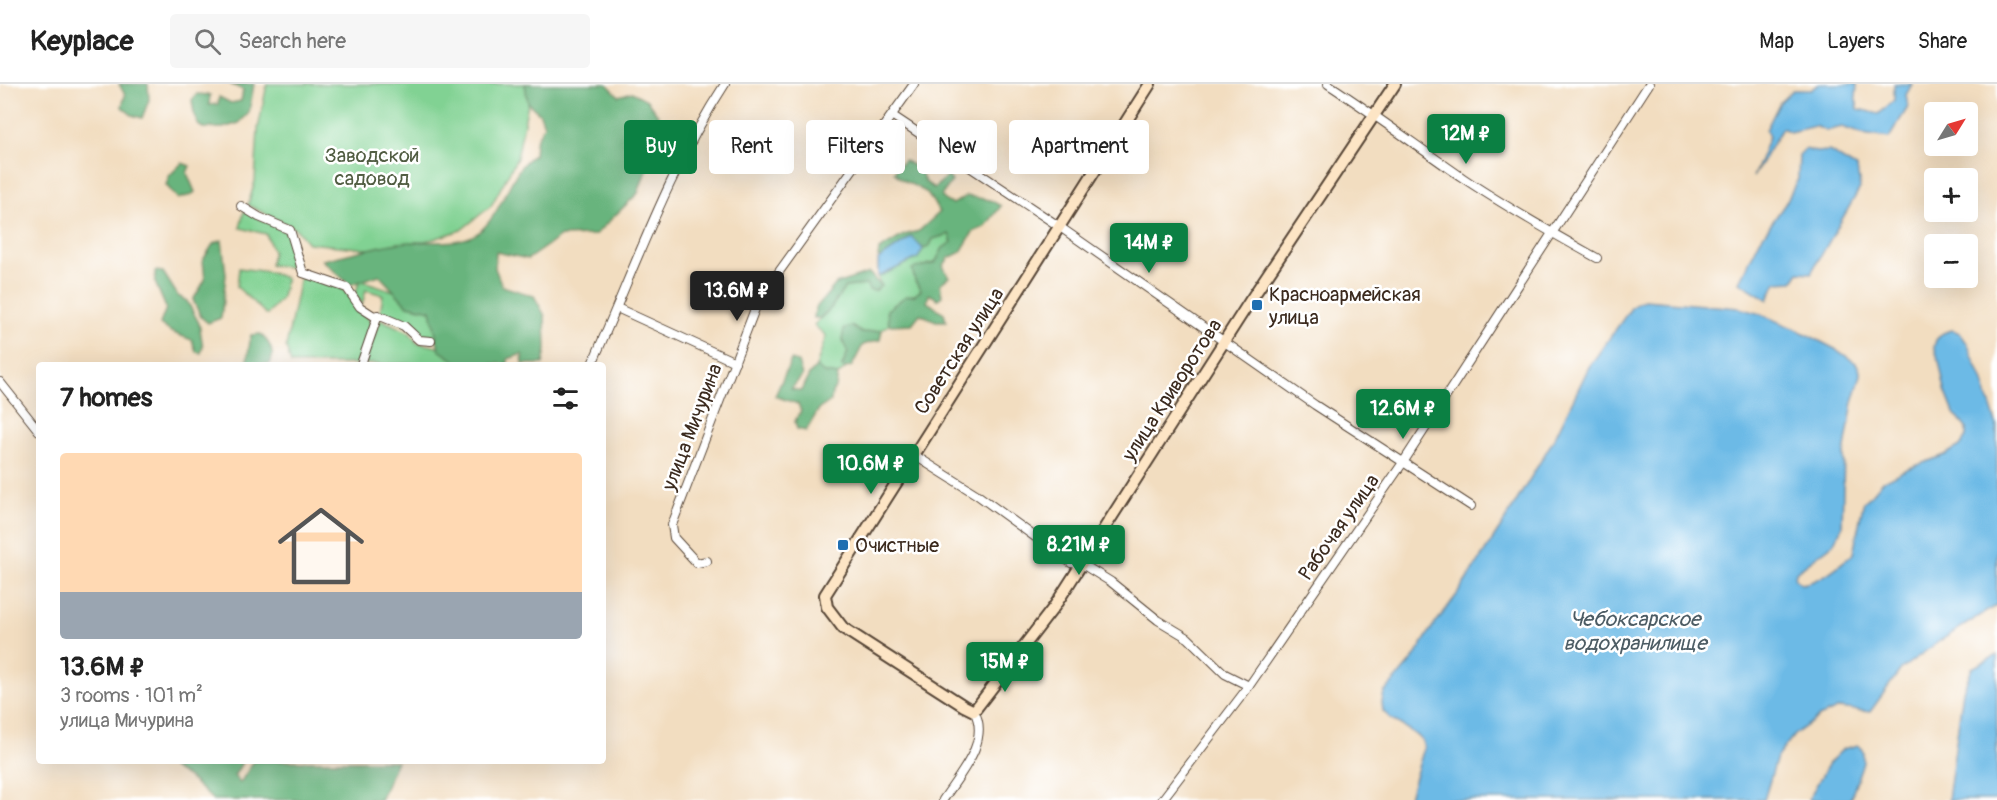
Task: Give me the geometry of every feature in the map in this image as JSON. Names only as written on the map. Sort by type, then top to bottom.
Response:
[{"type":"street","points":[[593,362],[659,204],[709,108],[725,84]]},
{"type":"street","name":"улица Мичурина","points":[[707,561],[697,563],[674,538],[672,525],[758,301],[914,84]]},
{"type":"street","name":"Советская улица","points":[[974,711],[843,628],[827,607],[825,595],[1150,84]]},
{"type":"street","points":[[1328,84],[1375,114],[1464,179],[1553,234],[1597,258]]},
{"type":"street","name":"улица Криворотова","points":[[974,711],[1027,645],[1082,564],[1224,342],[1395,84]]},
{"type":"street","name":"Рабочая улица","points":[[1162,800],[1249,686],[1404,461],[1649,84]]},
{"type":"street","points":[[893,116],[1060,228],[1315,405],[1472,506]]},
{"type":"street","points":[[241,206],[259,217],[290,230],[303,273],[347,288],[360,307],[374,316],[378,315],[404,326],[419,340],[431,341]]},
{"type":"street","points":[[617,308],[735,362]]},
{"type":"street","points":[[362,362],[378,315]]},
{"type":"street","points":[[0,382],[36,427]]},
{"type":"street","points":[[914,455],[976,494],[1071,562],[1082,564],[1111,582],[1158,620],[1188,638],[1225,674],[1249,686]]},
{"type":"street","points":[[943,800],[978,744],[979,720],[974,711]]},
{"type":"green space","points":[[119,84],[148,84],[149,100],[142,118],[132,115],[122,107],[125,95]]},
{"type":"green space","points":[[230,84],[254,84],[249,113],[239,123],[223,128],[203,128],[198,125],[192,100],[197,94],[210,95],[209,105],[218,104],[219,97],[231,103],[241,101],[243,90]]},
{"type":"green space","name":"Заводской садовод","points":[[267,84],[532,84],[517,158],[491,206],[461,230],[434,239],[378,250],[308,243],[296,229],[248,205],[255,181],[258,129]]},
{"type":"green space","points":[[525,84],[607,84],[619,96],[632,92],[647,100],[658,115],[658,120],[624,120],[624,174],[645,174],[638,193],[595,235],[561,236],[528,259],[496,252],[495,268],[502,286],[534,296],[545,316],[546,350],[543,362],[523,362],[522,354],[508,359],[508,362],[457,362],[439,350],[431,310],[407,305],[379,275],[350,285],[322,260],[398,243],[461,240],[479,232],[495,213],[519,169],[534,155],[535,142],[544,125],[540,114],[528,103]]},
{"type":"green space","points":[[905,161],[917,168],[917,174],[922,174],[925,181],[934,188],[948,176],[952,181],[941,196],[947,202],[953,204],[966,196],[990,200],[1001,206],[985,227],[973,232],[961,252],[949,258],[943,266],[949,277],[940,284],[942,296],[938,299],[929,294],[927,302],[944,313],[946,321],[936,321],[920,314],[912,324],[889,325],[887,310],[906,296],[915,295],[921,290],[915,281],[912,269],[935,263],[943,248],[952,242],[949,234],[933,239],[929,247],[923,249],[911,237],[881,258],[878,257],[879,250],[904,235],[919,231],[940,212],[926,192],[896,174],[905,174]]},
{"type":"green space","points":[[182,163],[190,166],[187,173],[195,192],[178,199],[166,185],[169,176]]},
{"type":"green space","points":[[244,211],[287,232],[297,268],[270,265],[273,252],[266,234],[240,228]]},
{"type":"green space","points":[[949,234],[952,242],[943,248],[935,263],[928,264],[915,281],[921,290],[915,295],[906,296],[887,310],[889,325],[882,330],[862,333],[842,340],[848,352],[842,366],[846,368],[838,375],[824,373],[816,367],[826,336],[814,325],[831,308],[845,287],[881,286],[878,277],[918,258],[923,249],[929,247],[933,239]]},
{"type":"green space","points":[[222,240],[226,275],[221,318],[208,323],[201,317],[193,300],[205,280],[203,260],[213,244]]},
{"type":"green space","points":[[239,268],[269,272],[286,278],[282,297],[267,315],[237,287]]},
{"type":"green space","points":[[155,271],[163,272],[178,296],[187,301],[199,323],[203,347],[201,353],[196,352],[192,340],[171,332],[160,324],[166,308],[155,282]]},
{"type":"green space","points":[[869,273],[881,286],[875,291],[869,290],[867,285],[845,287],[831,308],[820,318],[814,318],[815,309],[836,284]]},
{"type":"green space","points":[[300,278],[317,279],[342,288],[372,323],[360,362],[290,362],[286,347]]},
{"type":"green space","points":[[360,280],[397,292],[430,308],[443,340],[431,338],[380,312],[383,295],[366,290],[362,305],[355,294]]},
{"type":"green space","points":[[380,319],[409,332],[417,343],[434,346],[470,362],[365,362]]},
{"type":"green space","points":[[851,326],[862,333],[882,330],[880,340],[863,345],[852,366],[846,368],[842,367],[848,352],[842,340],[844,329]]},
{"type":"green space","points":[[261,334],[267,340],[271,348],[271,362],[248,362],[251,335]]},
{"type":"green space","points":[[791,360],[798,362],[802,376],[791,389],[802,391],[809,375],[816,367],[824,373],[838,375],[831,401],[819,409],[806,431],[797,429],[795,421],[801,411],[798,404],[775,396]]},
{"type":"green space","points":[[171,764],[241,764],[234,776],[240,783],[252,764],[396,764],[380,800],[213,800],[189,778],[172,768]]},
{"type":"water","points":[[1818,84],[1857,84],[1858,109],[1879,114],[1894,100],[1894,84],[1912,84],[1906,95],[1908,107],[1889,138],[1862,134],[1842,127],[1826,131],[1815,126],[1790,132],[1782,128],[1753,177],[1769,137],[1766,130],[1780,102],[1793,90],[1811,90]]},
{"type":"water","points":[[1805,149],[1816,152],[1829,151],[1857,168],[1860,188],[1811,273],[1799,272],[1793,281],[1776,282],[1768,300],[1739,282],[1760,240],[1785,204],[1798,179],[1799,155]]},
{"type":"water","points":[[912,237],[923,249],[918,258],[878,277],[878,260]]},
{"type":"water","name":"Чебоксарское водохранилище","points":[[1645,300],[1739,308],[1758,313],[1837,350],[1856,363],[1859,368],[1861,375],[1853,402],[1844,454],[1842,527],[1833,544],[1796,572],[1795,578],[1801,584],[1822,577],[1853,554],[1863,504],[1883,481],[1945,455],[1960,446],[1966,437],[1966,428],[1954,413],[1945,390],[1934,347],[1936,340],[1943,333],[1952,330],[1960,333],[1967,343],[1982,379],[1997,426],[1997,605],[1941,640],[1901,669],[1870,712],[1839,708],[1819,717],[1794,735],[1777,757],[1764,800],[1408,800],[1424,748],[1418,736],[1383,711],[1384,693],[1413,659],[1504,522],[1554,439],[1589,367],[1631,308]]},
{"type":"water","points":[[1997,655],[1997,800],[1948,800],[1963,691],[1972,668]]},
{"type":"water","points":[[1858,745],[1863,751],[1863,762],[1850,800],[1808,800],[1829,763],[1843,749]]},
{"type":"place","name":"Красноармейская улица","points":[[1257,305]]},
{"type":"place","name":"Очистные","points":[[843,545]]}]
